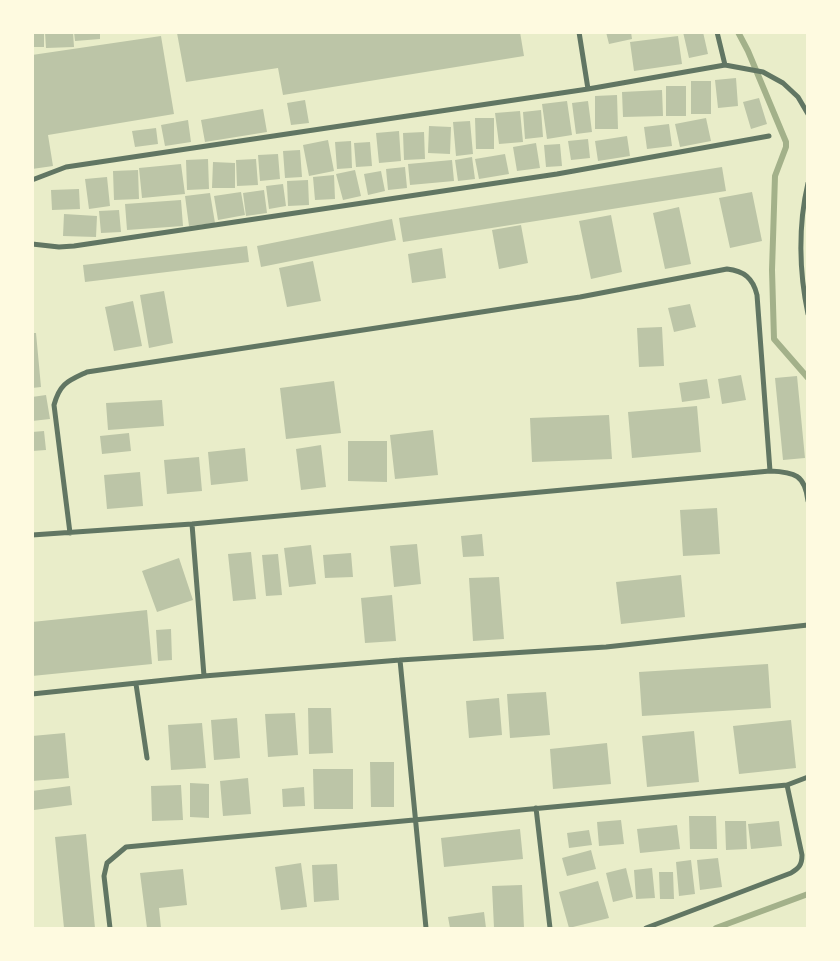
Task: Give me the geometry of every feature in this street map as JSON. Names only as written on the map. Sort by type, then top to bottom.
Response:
[{"type":"street","points":[[579,32],[588,89]]},
{"type":"street","points":[[717,32],[725,65]]},
{"type":"street","points":[[32,180],[66,167],[588,89],[725,65],[763,72],[783,83],[798,97],[808,114]]},
{"type":"street","points":[[32,244],[59,247],[74,246],[557,174],[768,136]]},
{"type":"street","points":[[808,183],[803,202],[800,243],[808,314]]},
{"type":"street","points":[[70,533],[54,405],[58,392],[67,381],[87,372],[580,297],[727,269],[737,270],[751,279],[757,295],[770,471]]},
{"type":"street","points":[[32,535],[192,524],[770,471],[787,472],[797,476],[803,482],[808,501]]},
{"type":"street","points":[[192,524],[204,676]]},
{"type":"street","points":[[32,694],[204,676],[400,660],[606,647],[808,625]]},
{"type":"street","points":[[400,660],[426,928]]},
{"type":"street","points":[[136,684],[146,758]]},
{"type":"street","points":[[110,928],[104,876],[108,863],[126,847],[788,785],[808,777]]},
{"type":"street","points":[[646,928],[798,869],[802,864],[802,855],[788,785]]},
{"type":"street","points":[[536,808],[550,928]]},
{"type":"building","points":[[32,32],[44,32],[44,47],[32,47]]},
{"type":"building","points":[[45,32],[73,32],[74,47],[46,48]]},
{"type":"building","points":[[74,32],[100,32],[100,39],[75,41]]},
{"type":"building","points":[[520,32],[524,56],[283,95],[278,68],[186,82],[177,33]]},
{"type":"building","points":[[606,32],[631,32],[632,39],[609,44]]},
{"type":"building","points":[[683,32],[703,32],[708,54],[689,58]]},
{"type":"building","points":[[161,36],[174,114],[48,135],[53,166],[32,169],[32,55]]},
{"type":"building","points":[[678,36],[682,64],[634,71],[630,42]]},
{"type":"building","points":[[736,78],[738,106],[718,108],[715,80]]},
{"type":"building","points":[[691,81],[711,81],[711,114],[691,114]]},
{"type":"building","points":[[666,86],[686,86],[686,116],[666,116]]},
{"type":"building","points":[[662,90],[663,116],[623,117],[622,92]]},
{"type":"building","points":[[617,95],[618,129],[595,129],[595,96]]},
{"type":"building","points":[[759,98],[767,124],[751,129],[743,102]]},
{"type":"building","points":[[305,100],[309,123],[291,125],[287,103]]},
{"type":"building","points":[[567,101],[572,135],[547,139],[542,104]]},
{"type":"building","points":[[588,101],[592,132],[576,134],[572,103]]},
{"type":"building","points":[[263,109],[267,132],[205,142],[201,120]]},
{"type":"building","points":[[541,110],[543,137],[525,139],[523,112]]},
{"type":"building","points":[[520,111],[523,142],[499,144],[495,113]]},
{"type":"building","points":[[475,118],[494,118],[494,149],[476,149]]},
{"type":"building","points":[[706,118],[711,141],[680,147],[675,124]]},
{"type":"building","points":[[188,120],[191,142],[165,146],[161,125]]},
{"type":"building","points":[[470,121],[473,154],[456,156],[453,122]]},
{"type":"building","points":[[669,124],[672,146],[647,149],[644,127]]},
{"type":"building","points":[[429,126],[451,127],[450,154],[428,153]]},
{"type":"building","points":[[156,128],[158,144],[135,147],[132,131]]},
{"type":"building","points":[[399,131],[401,161],[379,163],[376,133]]},
{"type":"building","points":[[424,132],[425,159],[404,160],[403,133]]},
{"type":"building","points":[[627,136],[630,156],[598,161],[595,141]]},
{"type":"building","points":[[588,139],[590,158],[571,160],[568,141]]},
{"type":"building","points":[[328,140],[334,171],[309,176],[303,145]]},
{"type":"building","points":[[351,141],[352,168],[337,169],[335,142]]},
{"type":"building","points":[[370,142],[372,166],[356,167],[354,143]]},
{"type":"building","points":[[536,143],[540,168],[517,171],[513,147]]},
{"type":"building","points":[[560,144],[562,166],[546,167],[544,145]]},
{"type":"building","points":[[300,150],[302,177],[285,178],[283,151]]},
{"type":"building","points":[[278,154],[280,179],[260,181],[258,155]]},
{"type":"building","points":[[505,154],[509,174],[479,179],[475,159]]},
{"type":"building","points":[[472,157],[475,179],[458,181],[455,160]]},
{"type":"building","points":[[208,159],[209,189],[187,190],[186,160]]},
{"type":"building","points":[[256,159],[258,185],[237,186],[236,160]]},
{"type":"building","points":[[452,160],[454,181],[410,185],[408,164]]},
{"type":"building","points":[[213,162],[235,163],[235,188],[212,188]]},
{"type":"building","points":[[181,164],[185,194],[142,198],[139,168]]},
{"type":"building","points":[[405,167],[407,188],[388,190],[386,169]]},
{"type":"building","points":[[722,167],[726,191],[403,242],[399,218]]},
{"type":"building","points":[[138,170],[139,199],[114,200],[113,171]]},
{"type":"building","points":[[355,170],[361,196],[343,200],[336,174]]},
{"type":"building","points":[[381,171],[385,191],[368,195],[364,174]]},
{"type":"building","points":[[334,175],[335,199],[315,200],[313,177]]},
{"type":"building","points":[[107,177],[110,206],[89,209],[85,179]]},
{"type":"building","points":[[308,180],[309,205],[288,206],[287,181]]},
{"type":"building","points":[[283,184],[286,206],[269,209],[266,186]]},
{"type":"building","points":[[79,189],[80,209],[52,210],[51,190]]},
{"type":"building","points":[[264,190],[267,213],[246,216],[243,193]]},
{"type":"building","points":[[241,192],[245,215],[218,220],[214,196]]},
{"type":"building","points":[[752,192],[762,241],[730,248],[719,198]]},
{"type":"building","points":[[210,193],[215,223],[189,226],[185,196]]},
{"type":"building","points":[[181,200],[183,226],[127,230],[125,204]]},
{"type":"building","points":[[679,207],[691,264],[665,269],[653,213]]},
{"type":"building","points":[[119,210],[121,232],[101,233],[99,211]]},
{"type":"building","points":[[64,214],[97,216],[96,237],[63,236]]},
{"type":"building","points":[[611,215],[622,272],[591,279],[579,221]]},
{"type":"building","points":[[392,219],[396,240],[261,267],[257,246]]},
{"type":"building","points":[[521,225],[528,263],[499,269],[492,230]]},
{"type":"building","points":[[247,246],[249,262],[85,282],[83,265]]},
{"type":"building","points":[[442,248],[446,278],[412,283],[408,254]]},
{"type":"building","points":[[313,261],[321,301],[287,307],[279,268]]},
{"type":"building","points":[[164,291],[173,343],[149,348],[140,295]]},
{"type":"building","points":[[133,301],[142,346],[114,351],[105,307]]},
{"type":"building","points":[[690,304],[696,327],[674,332],[668,308]]},
{"type":"building","points":[[662,327],[664,366],[639,367],[637,328]]},
{"type":"building","points":[[32,333],[36,333],[41,387],[32,388]]},
{"type":"building","points":[[741,375],[746,400],[722,404],[718,379]]},
{"type":"building","points":[[797,376],[805,458],[783,460],[775,378]]},
{"type":"building","points":[[707,379],[710,398],[682,402],[679,383]]},
{"type":"building","points":[[334,381],[341,433],[286,439],[280,388]]},
{"type":"building","points":[[46,395],[50,419],[32,421],[32,397]]},
{"type":"building","points":[[162,400],[164,426],[108,430],[106,403]]},
{"type":"building","points":[[697,406],[701,452],[632,458],[628,412]]},
{"type":"building","points":[[609,415],[612,459],[532,462],[530,418]]},
{"type":"building","points":[[433,430],[438,475],[395,479],[390,435]]},
{"type":"building","points":[[44,431],[46,450],[32,451],[32,432]]},
{"type":"building","points":[[129,433],[131,451],[102,454],[100,436]]},
{"type":"building","points":[[348,441],[387,441],[387,482],[348,481]]},
{"type":"building","points":[[321,445],[326,487],[301,490],[296,449]]},
{"type":"building","points":[[245,448],[248,481],[211,485],[208,452]]},
{"type":"building","points":[[199,457],[202,491],[167,494],[164,460]]},
{"type":"building","points":[[140,472],[143,506],[107,509],[104,475]]},
{"type":"building","points":[[717,508],[720,554],[683,556],[680,510]]},
{"type":"building","points":[[482,534],[484,556],[463,557],[461,536]]},
{"type":"building","points":[[417,544],[421,584],[394,587],[390,546]]},
{"type":"building","points":[[311,545],[316,584],[289,587],[284,548]]},
{"type":"building","points":[[251,552],[256,599],[233,601],[228,554]]},
{"type":"building","points":[[351,553],[353,577],[325,578],[323,555]]},
{"type":"building","points":[[278,554],[282,595],[266,596],[262,555]]},
{"type":"building","points":[[179,558],[193,600],[157,612],[142,571]]},
{"type":"building","points":[[681,575],[685,617],[621,624],[616,582]]},
{"type":"building","points":[[499,577],[504,639],[473,641],[469,578]]},
{"type":"building","points":[[392,595],[396,641],[365,643],[361,598]]},
{"type":"building","points":[[147,610],[152,664],[32,676],[32,622]]},
{"type":"building","points":[[171,629],[172,660],[158,661],[156,630]]},
{"type":"building","points":[[768,664],[771,708],[642,716],[639,672]]},
{"type":"building","points":[[546,692],[550,735],[510,738],[507,694]]},
{"type":"building","points":[[499,698],[502,735],[469,738],[466,701]]},
{"type":"building","points":[[308,708],[331,708],[333,753],[309,754]]},
{"type":"building","points":[[295,713],[298,755],[268,757],[265,714]]},
{"type":"building","points":[[237,718],[240,758],[214,760],[211,720]]},
{"type":"building","points":[[791,720],[796,768],[739,774],[733,726]]},
{"type":"building","points":[[202,723],[206,768],[171,770],[168,725]]},
{"type":"building","points":[[694,731],[699,782],[647,787],[642,736]]},
{"type":"building","points":[[65,733],[69,778],[32,781],[32,736]]},
{"type":"building","points":[[607,743],[611,784],[553,789],[550,749]]},
{"type":"building","points":[[370,762],[394,762],[394,807],[371,807]]},
{"type":"building","points":[[313,769],[353,769],[353,809],[314,809]]},
{"type":"building","points":[[248,778],[251,814],[223,816],[220,781]]},
{"type":"building","points":[[190,783],[209,784],[209,818],[190,817]]},
{"type":"building","points":[[181,785],[183,820],[152,821],[151,786]]},
{"type":"building","points":[[70,786],[72,805],[34,810],[32,791]]},
{"type":"building","points":[[304,787],[305,806],[283,807],[282,789]]},
{"type":"building","points":[[689,816],[716,816],[717,849],[690,849]]},
{"type":"building","points":[[621,820],[624,844],[599,846],[597,822]]},
{"type":"building","points":[[725,821],[746,821],[747,849],[726,850]]},
{"type":"building","points":[[779,821],[782,846],[751,849],[748,824]]},
{"type":"building","points":[[677,825],[680,849],[640,853],[637,829]]},
{"type":"building","points":[[520,829],[523,859],[444,867],[441,838]]},
{"type":"building","points":[[589,830],[592,845],[569,848],[567,833]]},
{"type":"building","points":[[86,834],[95,928],[64,928],[55,837]]},
{"type":"building","points":[[591,850],[596,869],[567,876],[562,858]]},
{"type":"building","points":[[718,858],[722,887],[700,890],[697,860]]},
{"type":"building","points":[[691,860],[695,894],[679,896],[676,862]]},
{"type":"building","points":[[301,863],[307,907],[281,910],[275,867]]},
{"type":"building","points":[[337,864],[339,900],[314,902],[312,865]]},
{"type":"building","points":[[626,868],[633,897],[613,902],[606,873]]},
{"type":"building","points":[[652,868],[655,898],[636,899],[634,870]]},
{"type":"building","points":[[183,869],[187,905],[159,908],[161,928],[147,928],[140,873]]},
{"type":"building","points":[[659,872],[673,872],[674,899],[660,899]]},
{"type":"building","points":[[598,881],[609,918],[569,928],[559,892]]},
{"type":"building","points":[[522,885],[524,928],[494,928],[492,886]]},
{"type":"building","points":[[484,912],[486,928],[450,928],[448,917]]},
{"type":"waterway","points":[[738,32],[748,51],[786,142],[786,147],[775,176],[772,270],[774,339],[808,378]]},
{"type":"waterway","points":[[716,928],[808,894]]}]
